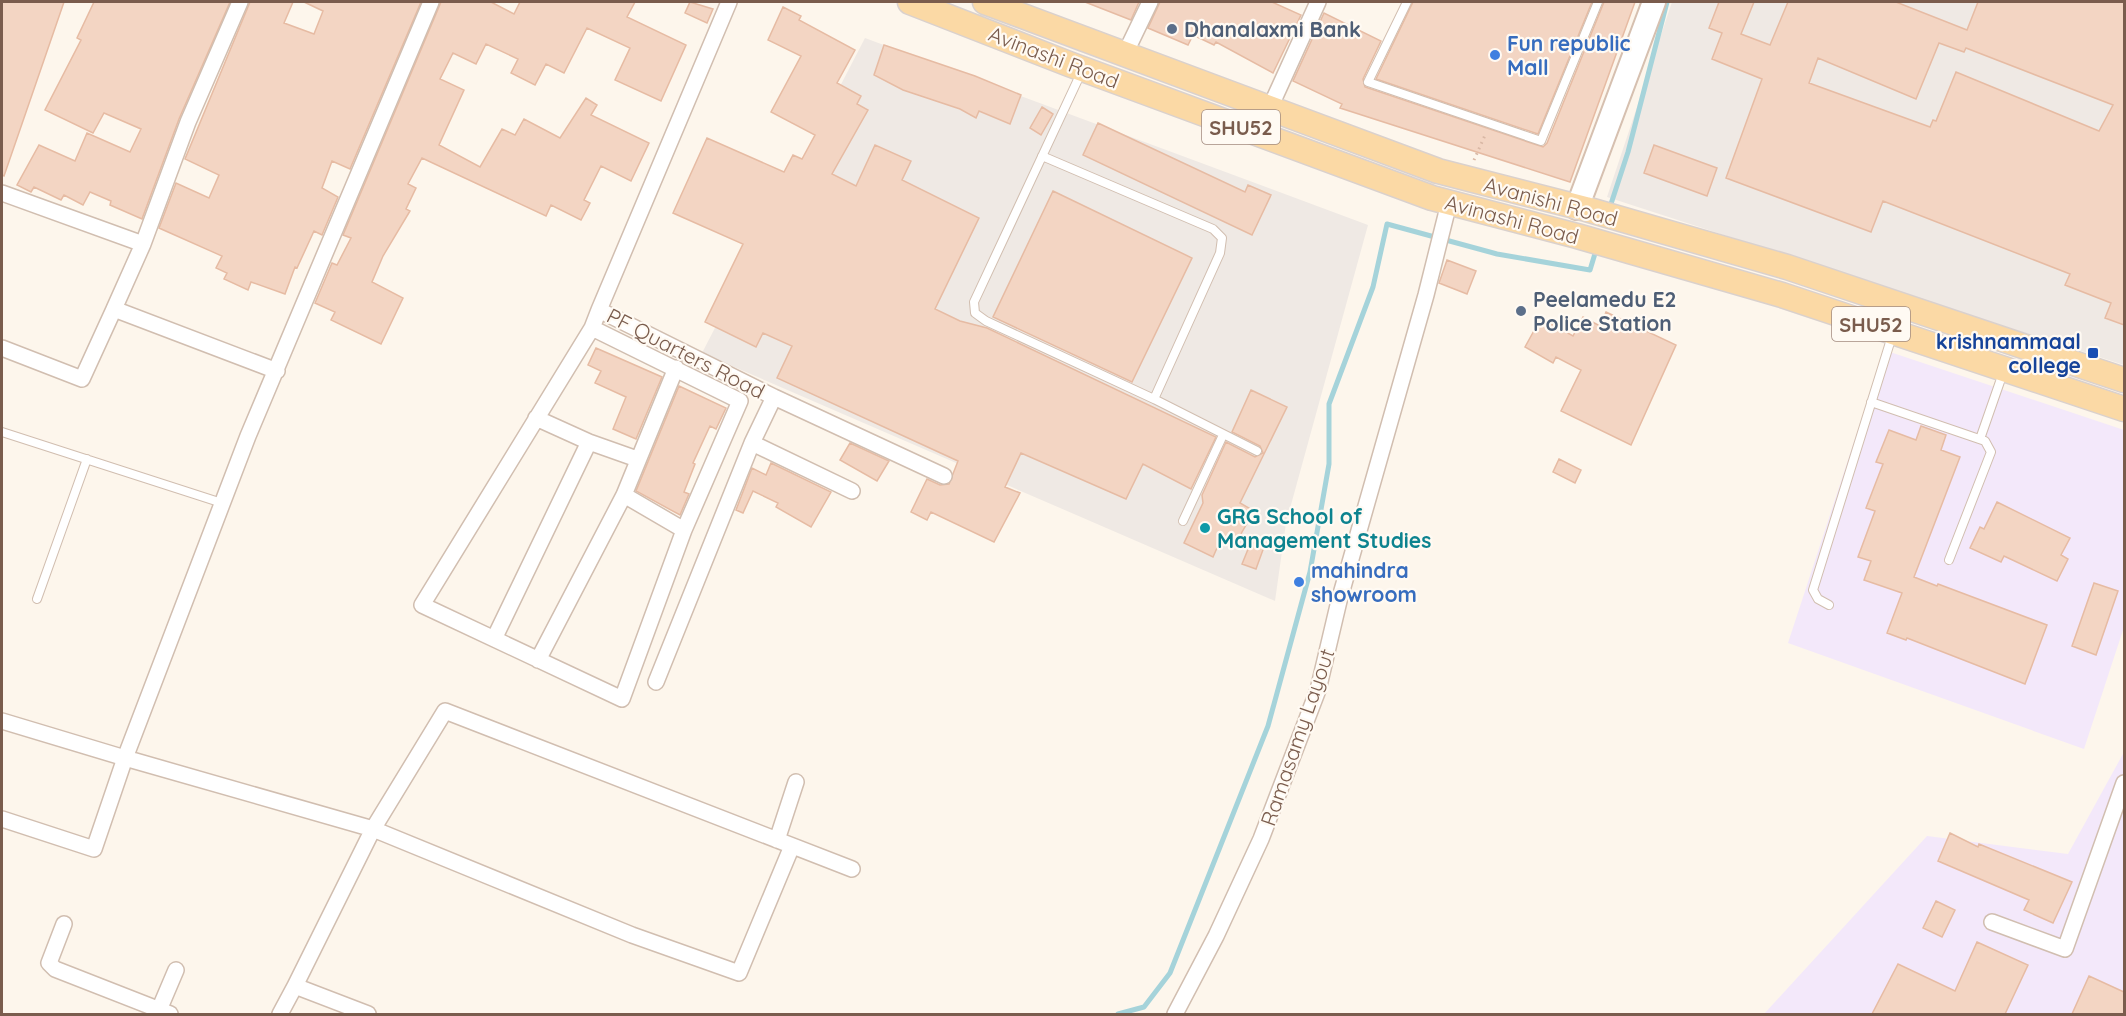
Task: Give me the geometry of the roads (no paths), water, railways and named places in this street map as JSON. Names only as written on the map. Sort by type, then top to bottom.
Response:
[{"type":"main road","name":"Avinashi Road","points":[[910,2],[1082,69],[1449,202],[1782,295],[2124,409]]},
{"type":"main road","name":"Avanishi Road","points":[[985,2],[1269,110],[1438,171],[1582,208],[1787,267],[2124,380]]},
{"type":"street","points":[[2,348],[82,379],[143,244],[188,122],[240,2]]},
{"type":"street","points":[[2,819],[94,849],[125,758],[248,436],[431,2]]},
{"type":"street","name":"PF Quarters Road","points":[[729,2],[600,310],[774,397],[944,476]]},
{"type":"street","points":[[1125,54],[1150,2]]},
{"type":"street","points":[[1269,110],[1318,2]]},
{"type":"street","points":[[1582,208],[1654,2]]},
{"type":"street","points":[[2,193],[143,244]]},
{"type":"street","name":"Ramasamy Layout","points":[[1175,1014],[1216,936],[1261,840],[1318,690],[1339,601],[1449,202]]},
{"type":"street","points":[[114,309],[277,371]]},
{"type":"street","points":[[592,328],[740,401],[684,530],[621,699],[422,605],[592,328],[600,310]]},
{"type":"street","points":[[538,660],[624,495],[676,368]]},
{"type":"street","points":[[656,682],[752,443],[774,397]]},
{"type":"street","points":[[537,418],[589,442],[637,459]]},
{"type":"street","points":[[494,639],[589,442]]},
{"type":"street","points":[[752,443],[852,491]]},
{"type":"street","points":[[624,495],[684,530]]},
{"type":"street","points":[[280,1014],[373,829],[445,711],[852,869]]},
{"type":"street","points":[[2,721],[373,829],[632,935],[739,973],[792,846]]},
{"type":"street","points":[[777,840],[796,782]]},
{"type":"street","points":[[1992,922],[2065,949],[2124,783]]},
{"type":"street","points":[[64,924],[49,963],[55,969],[164,1012],[176,970]]},
{"type":"street","points":[[295,986],[368,1014]]},
{"type":"lane","points":[[1407,2],[1368,82],[1541,141],[1598,2]]},
{"type":"lane","points":[[1082,69],[974,302],[975,313],[986,321],[1154,399],[1257,451]]},
{"type":"lane","points":[[1042,156],[1213,229],[1222,238],[1220,253],[1154,399]]},
{"type":"lane","points":[[1829,605],[1818,599],[1813,590],[1893,332]]},
{"type":"lane","points":[[1980,439],[2004,369]]},
{"type":"lane","points":[[1871,402],[1986,441],[1990,453],[1949,560]]},
{"type":"lane","points":[[2,432],[222,502]]},
{"type":"lane","points":[[1183,521],[1223,435]]},
{"type":"lane","points":[[37,599],[87,459]]},
{"type":"waterway","points":[[1609,210],[1628,152],[1667,2]]},
{"type":"waterway","points":[[1118,1014],[1144,1007],[1170,973],[1268,726],[1310,572],[1329,464],[1329,404],[1373,287],[1387,224],[1497,254],[1590,270],[1597,247]]},
{"type":"place","name":"Dhanalaxmi Bank","points":[[1172,29]]},
{"type":"place","name":"Fun republic Mall","points":[[1495,55]]},
{"type":"place","name":"Peelamedu E2 Police Station","points":[[1521,311]]},
{"type":"place","name":"krishnammaal college","points":[[2093,353]]},
{"type":"place","name":"GRG School of Management Studies","points":[[1205,528]]},
{"type":"place","name":"mahindra showroom","points":[[1299,582]]}]
